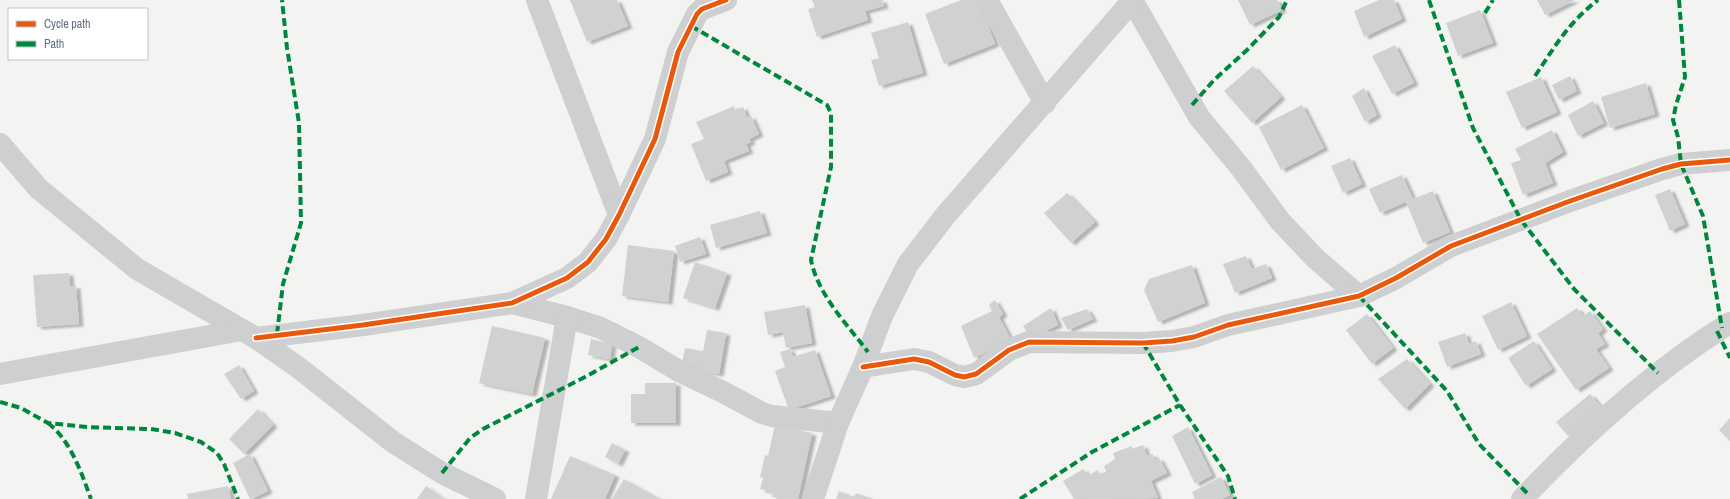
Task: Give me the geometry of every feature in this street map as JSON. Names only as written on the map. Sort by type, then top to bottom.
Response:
[{"type":"street","points":[[537,0],[619,215]]},
{"type":"street","points":[[0,374],[249,334],[363,325],[512,303],[567,278],[588,262],[606,239],[619,215],[655,139],[678,52],[697,14],[702,9],[726,0]]},
{"type":"street","points":[[987,0],[1045,103]]},
{"type":"street","points":[[813,499],[838,423],[863,367],[882,316],[908,264],[945,216],[1045,103],[1132,0],[1199,117],[1241,168],[1280,221],[1316,259],[1359,296]]},
{"type":"street","points":[[0,144],[39,189],[137,269],[249,334],[299,368],[393,442],[442,473],[495,499]]},
{"type":"street","points":[[863,367],[914,359],[929,362],[955,375],[964,377],[976,374],[1009,350],[1029,342],[1144,343],[1172,341],[1194,337],[1228,325],[1359,296],[1396,278],[1451,246],[1570,201],[1668,167],[1681,164],[1730,160]]},
{"type":"street","points":[[512,303],[567,317],[601,328],[639,347],[679,371],[772,416],[838,423]]},
{"type":"street","points":[[536,499],[567,317]]},
{"type":"street","points":[[1522,499],[1586,435],[1658,373],[1730,323]]},
{"type":"building","points":[[570,0],[617,0],[628,26],[587,42]]},
{"type":"building","points":[[812,0],[882,0],[884,6],[865,11],[868,20],[817,37],[808,9],[815,7]]},
{"type":"building","points":[[961,0],[978,0],[995,44],[944,64],[925,14]]},
{"type":"building","points":[[1238,0],[1277,0],[1282,10],[1250,25]]},
{"type":"building","points":[[1379,0],[1394,0],[1402,19],[1364,37],[1354,11]]},
{"type":"building","points":[[1537,0],[1575,0],[1545,15]]},
{"type":"building","points":[[1480,10],[1493,43],[1458,56],[1446,23]]},
{"type":"building","points":[[908,22],[923,73],[879,86],[871,60],[879,58],[871,33]]},
{"type":"building","points":[[1395,45],[1414,83],[1392,94],[1372,56]]},
{"type":"building","points":[[1253,66],[1281,97],[1252,123],[1224,91]]},
{"type":"building","points":[[1570,76],[1577,91],[1559,100],[1552,85]]},
{"type":"building","points":[[1541,77],[1557,112],[1522,128],[1506,92]]},
{"type":"building","points":[[1646,83],[1655,114],[1610,128],[1601,97]]},
{"type":"building","points":[[1364,88],[1377,115],[1365,122],[1352,96]]},
{"type":"building","points":[[1593,101],[1604,123],[1578,136],[1568,115]]},
{"type":"building","points":[[1302,105],[1324,148],[1281,170],[1259,127]]},
{"type":"building","points":[[734,106],[735,110],[743,107],[747,118],[751,116],[759,134],[749,139],[751,142],[746,144],[749,151],[724,161],[728,172],[706,181],[691,144],[704,139],[696,122]]},
{"type":"building","points":[[1552,130],[1563,152],[1545,163],[1553,183],[1523,195],[1511,163],[1521,160],[1515,149]]},
{"type":"building","points":[[1350,158],[1362,184],[1343,193],[1331,166]]},
{"type":"building","points":[[1402,175],[1413,199],[1433,191],[1450,232],[1423,243],[1406,202],[1380,213],[1369,189]]},
{"type":"building","points":[[1670,189],[1685,224],[1670,231],[1655,195]]},
{"type":"building","points":[[1067,193],[1095,222],[1071,243],[1044,213]]},
{"type":"building","points":[[760,211],[767,233],[716,248],[710,225]]},
{"type":"building","points":[[700,237],[706,254],[680,262],[675,246]]},
{"type":"building","points":[[628,245],[674,251],[668,302],[622,296]]},
{"type":"building","points":[[1246,256],[1252,269],[1266,264],[1272,278],[1235,293],[1223,264]]},
{"type":"building","points":[[695,262],[727,273],[715,308],[683,298]]},
{"type":"building","points":[[1192,265],[1205,303],[1158,322],[1144,290],[1149,279]]},
{"type":"building","points":[[69,273],[70,286],[76,286],[79,324],[37,327],[33,275]]},
{"type":"building","points":[[995,300],[1003,314],[999,317],[1011,340],[974,358],[961,326],[992,311],[989,305]]},
{"type":"building","points":[[1511,302],[1527,336],[1498,350],[1482,316]]},
{"type":"building","points":[[805,305],[812,343],[786,348],[783,332],[768,335],[764,312]]},
{"type":"building","points":[[1051,308],[1058,325],[1031,338],[1023,326]]},
{"type":"building","points":[[1577,308],[1583,316],[1590,311],[1603,329],[1598,333],[1605,344],[1596,349],[1609,368],[1576,390],[1537,334]]},
{"type":"building","points":[[1087,309],[1093,319],[1068,330],[1061,318]]},
{"type":"building","points":[[1367,314],[1393,348],[1372,364],[1346,330]]},
{"type":"building","points":[[492,326],[545,338],[532,394],[479,383]]},
{"type":"building","points":[[707,330],[726,333],[719,374],[681,367],[685,348],[703,351]]},
{"type":"building","points":[[1465,333],[1469,344],[1476,341],[1481,354],[1447,367],[1438,342]]},
{"type":"building","points":[[591,339],[612,344],[610,359],[588,355]]},
{"type":"building","points":[[1534,341],[1552,369],[1526,386],[1508,358]]},
{"type":"building","points":[[790,349],[793,357],[815,350],[831,396],[789,410],[775,371],[785,367],[780,352]]},
{"type":"building","points":[[1407,359],[1430,384],[1405,409],[1378,379]]},
{"type":"building","points":[[239,365],[254,391],[241,399],[224,374]]},
{"type":"building","points":[[645,383],[676,383],[676,423],[631,423],[631,394],[645,394]]},
{"type":"building","points":[[1590,394],[1602,408],[1568,436],[1556,422]]},
{"type":"building","points":[[258,409],[273,425],[244,454],[229,439]]},
{"type":"building","points":[[1730,418],[1730,441],[1719,430]]},
{"type":"building","points":[[775,425],[812,433],[798,499],[772,497],[773,492],[760,489],[763,478],[760,477],[765,455],[768,456]]},
{"type":"building","points":[[1188,427],[1212,475],[1195,484],[1172,436]]},
{"type":"building","points":[[612,443],[625,450],[618,464],[605,457]]},
{"type":"building","points":[[1143,445],[1147,456],[1153,454],[1154,460],[1159,458],[1167,473],[1151,481],[1158,498],[1074,499],[1063,481],[1083,469],[1088,476],[1097,470],[1100,474],[1106,472],[1104,466],[1115,459],[1113,453],[1132,446],[1132,449]]},
{"type":"building","points":[[250,454],[268,491],[251,499],[233,463]]},
{"type":"building","points":[[570,456],[615,475],[605,499],[551,499]]},
{"type":"building","points":[[1221,477],[1230,495],[1221,499],[1195,499],[1192,492]]},
{"type":"building","points":[[624,479],[660,499],[612,499]]},
{"type":"building","points":[[228,486],[231,499],[188,499],[187,494]]},
{"type":"building","points":[[426,486],[444,499],[417,499]]},
{"type":"building","points":[[839,491],[854,497],[856,493],[873,499],[836,499]]},
{"type":"marked path","points":[[277,334],[283,284],[301,223],[299,123],[287,48],[282,0]]},
{"type":"marked path","points":[[1192,105],[1214,80],[1247,50],[1279,17],[1287,0]]},
{"type":"marked path","points":[[1429,0],[1473,128],[1521,220],[1574,289],[1658,373]]},
{"type":"marked path","points":[[1485,13],[1493,0]]},
{"type":"marked path","points":[[1535,76],[1570,26],[1598,0]]},
{"type":"marked path","points":[[1679,0],[1685,77],[1673,120],[1678,137],[1681,164],[1703,216],[1722,328]]},
{"type":"marked path","points":[[691,26],[827,105],[831,113],[831,167],[811,260],[820,285],[834,309],[868,352]]},
{"type":"marked path","points":[[1359,296],[1447,391],[1479,444],[1527,493]]},
{"type":"marked path","points":[[1717,331],[1730,358]]},
{"type":"marked path","points":[[1143,343],[1180,405],[1228,476],[1235,499]]},
{"type":"marked path","points":[[442,473],[470,438],[483,429],[585,377],[639,347]]},
{"type":"marked path","points":[[0,402],[21,408],[48,423],[87,427],[151,429],[175,433],[201,442],[217,453],[224,464],[238,499]]},
{"type":"marked path","points":[[1020,499],[1092,452],[1180,405]]},
{"type":"marked path","points":[[48,423],[56,430],[69,448],[79,468],[91,499]]},
{"type":"cycle path","points":[[256,338],[363,325],[512,303],[567,278],[588,262],[606,239],[619,215],[655,139],[678,52],[697,14],[702,9],[726,0]]},
{"type":"cycle path","points":[[863,367],[914,359],[929,362],[955,375],[964,377],[976,374],[1009,350],[1029,342],[1143,343],[1172,341],[1194,337],[1228,325],[1359,296],[1396,278],[1451,246],[1570,201],[1662,169],[1681,164],[1730,160]]}]
